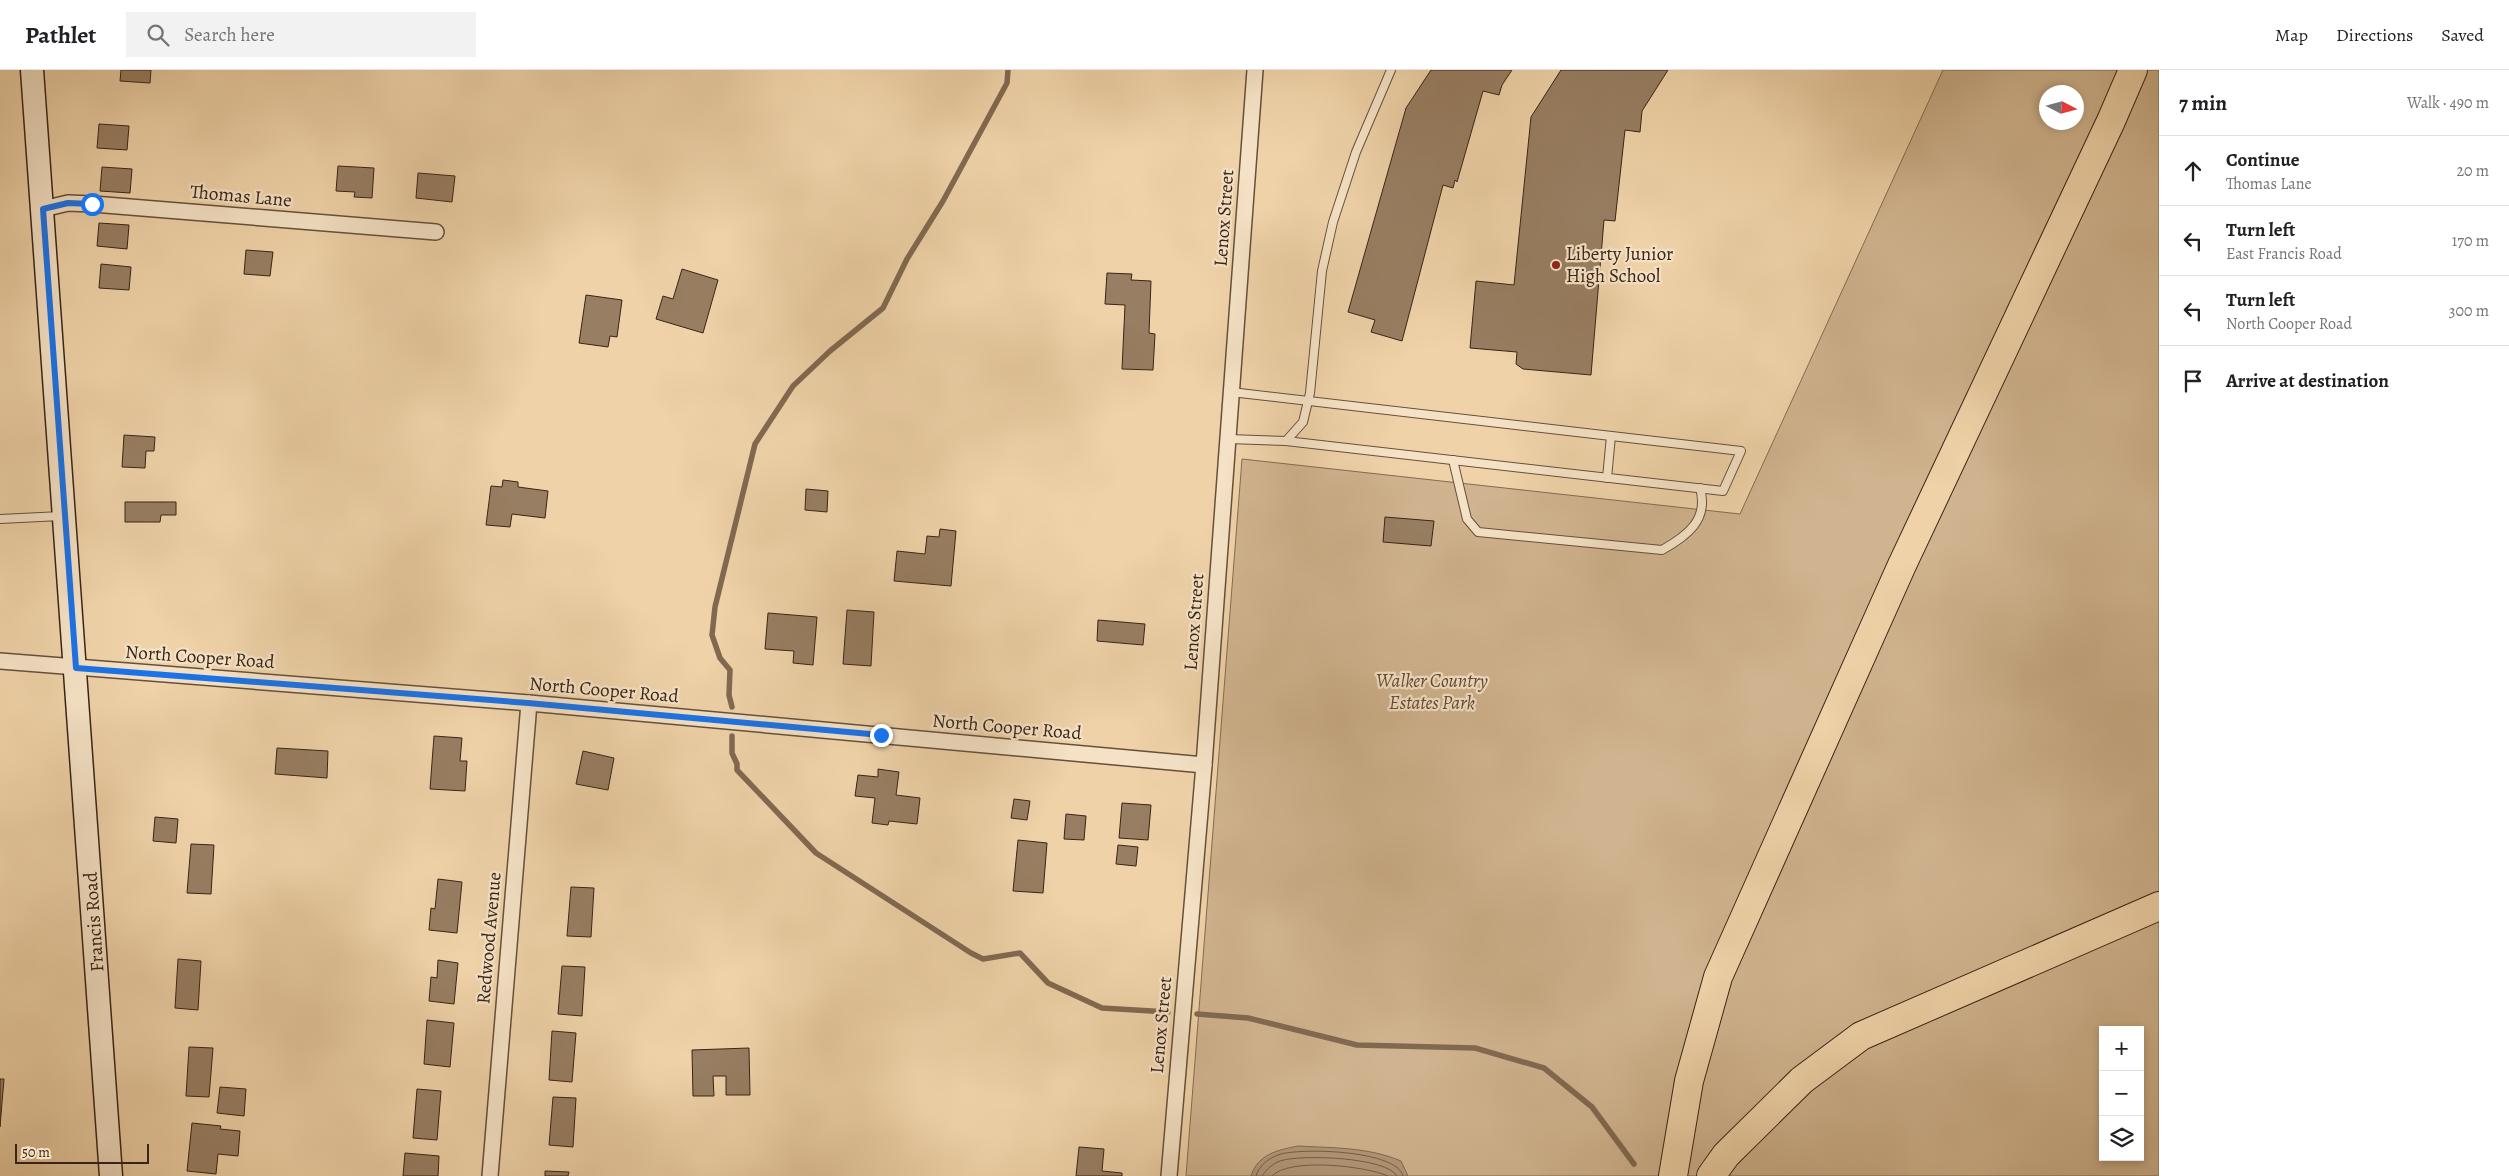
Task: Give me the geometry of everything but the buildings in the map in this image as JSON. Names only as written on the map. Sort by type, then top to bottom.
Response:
[{"type":"highway","points":[[1673,1176],[1689,1081],[1718,977],[1898,574],[2107,130],[2133,70]]},
{"type":"highway","points":[[1719,1165],[1802,1080],[1861,1036],[2159,906]]},
{"type":"street","name":"Francis Road","points":[[32,70],[111,1176]]},
{"type":"street","name":"Lenox Street","points":[[1169,1176],[1204,765],[1255,70]]},
{"type":"street","name":"Thomas Lane","points":[[43,209],[68,203],[92,204],[436,232]]},
{"type":"street","name":"North Cooper Road","points":[[0,661],[528,703],[1204,765]]},
{"type":"street","name":"Redwood Avenue","points":[[490,1176],[528,703]]},
{"type":"lane","points":[[1286,441],[1303,422],[1308,401],[1322,271],[1333,222],[1356,152],[1391,70]]},
{"type":"lane","points":[[1228,439],[1286,441],[1723,491],[1741,451],[1231,392]]},
{"type":"lane","points":[[1607,478],[1611,436]]},
{"type":"lane","points":[[1453,460],[1467,519],[1478,532],[1662,550],[1684,538],[1699,522],[1703,499],[1700,488]]},
{"type":"lane","points":[[0,519],[65,516]]},
{"type":"green space","name":"Walker Country Estates Park","points":[[1943,70],[2159,70],[2159,1176],[1186,1176],[1242,459],[1740,514]]},
{"type":"water","points":[[1298,1146],[1350,1149],[1389,1156],[1401,1161],[1408,1176],[1251,1176],[1258,1163],[1270,1154]]},
{"type":"waterway","points":[[732,707],[729,695],[730,670],[720,658],[712,635],[715,607],[755,444],[793,386],[830,351],[883,308],[907,259],[943,201],[1007,83],[1008,70]]},
{"type":"waterway","points":[[732,736],[732,753],[737,764],[737,770],[816,853],[971,953],[983,959],[1020,953],[1048,983],[1102,1008],[1168,1012]]},
{"type":"waterway","points":[[1197,1014],[1248,1018],[1357,1045],[1475,1048],[1544,1068],[1592,1107],[1634,1164]]},
{"type":"place","name":"Liberty Junior High School","points":[[1556,265]]},
{"type":"route","points":[[92,204],[68,203],[43,209],[76,668],[528,703],[881,735]]}]
